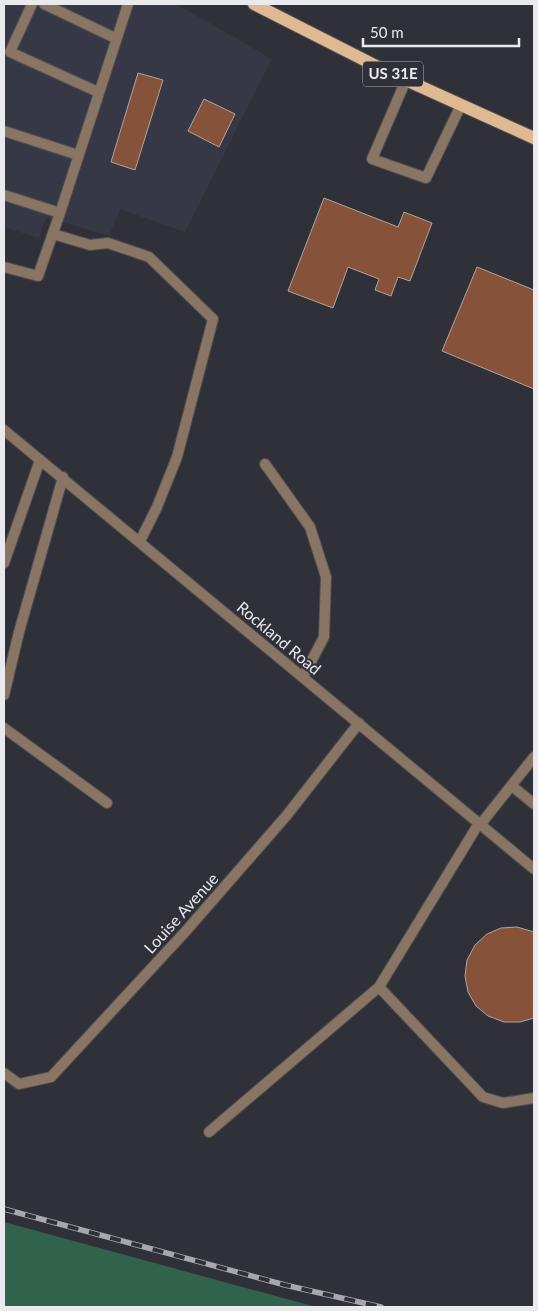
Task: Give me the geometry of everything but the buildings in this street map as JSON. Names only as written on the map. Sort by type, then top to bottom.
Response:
[{"type":"main road","name":"US 31E","points":[[254,4],[282,20],[406,80],[534,138]]},
{"type":"street","points":[[32,4],[10,52],[98,92]]},
{"type":"street","points":[[44,4],[115,38]]},
{"type":"street","points":[[4,267],[38,276],[115,38],[128,4]]},
{"type":"street","points":[[406,80],[372,159],[426,178],[461,105]]},
{"type":"street","points":[[4,131],[78,155]]},
{"type":"street","points":[[4,195],[60,212]]},
{"type":"street","points":[[53,234],[90,245],[108,243],[149,257],[213,319],[177,457],[157,507],[140,541]]},
{"type":"street","name":"Rockland Road","points":[[4,430],[534,869]]},
{"type":"street","points":[[4,563],[40,460]]},
{"type":"street","points":[[266,464],[310,527],[326,576],[324,637],[303,677]]},
{"type":"street","points":[[4,695],[19,632],[63,477]]},
{"type":"street","name":"Louise Avenue","points":[[4,1073],[19,1084],[50,1077],[185,932],[255,852],[287,815],[359,723]]},
{"type":"street","points":[[4,728],[108,803]]},
{"type":"street","points":[[209,1132],[379,987],[480,824],[534,757]]},
{"type":"street","points":[[512,786],[534,804]]},
{"type":"street","points":[[379,987],[483,1097],[503,1103],[534,1098]]},
{"type":"shaded area","points":[[4,4],[176,4],[272,59],[185,232],[120,209],[109,236],[46,217],[39,238],[4,227]]},
{"type":"green space","points":[[4,1222],[316,1307],[4,1307]]},
{"type":"railway","points":[[4,1209],[285,1285],[381,1307]]}]
